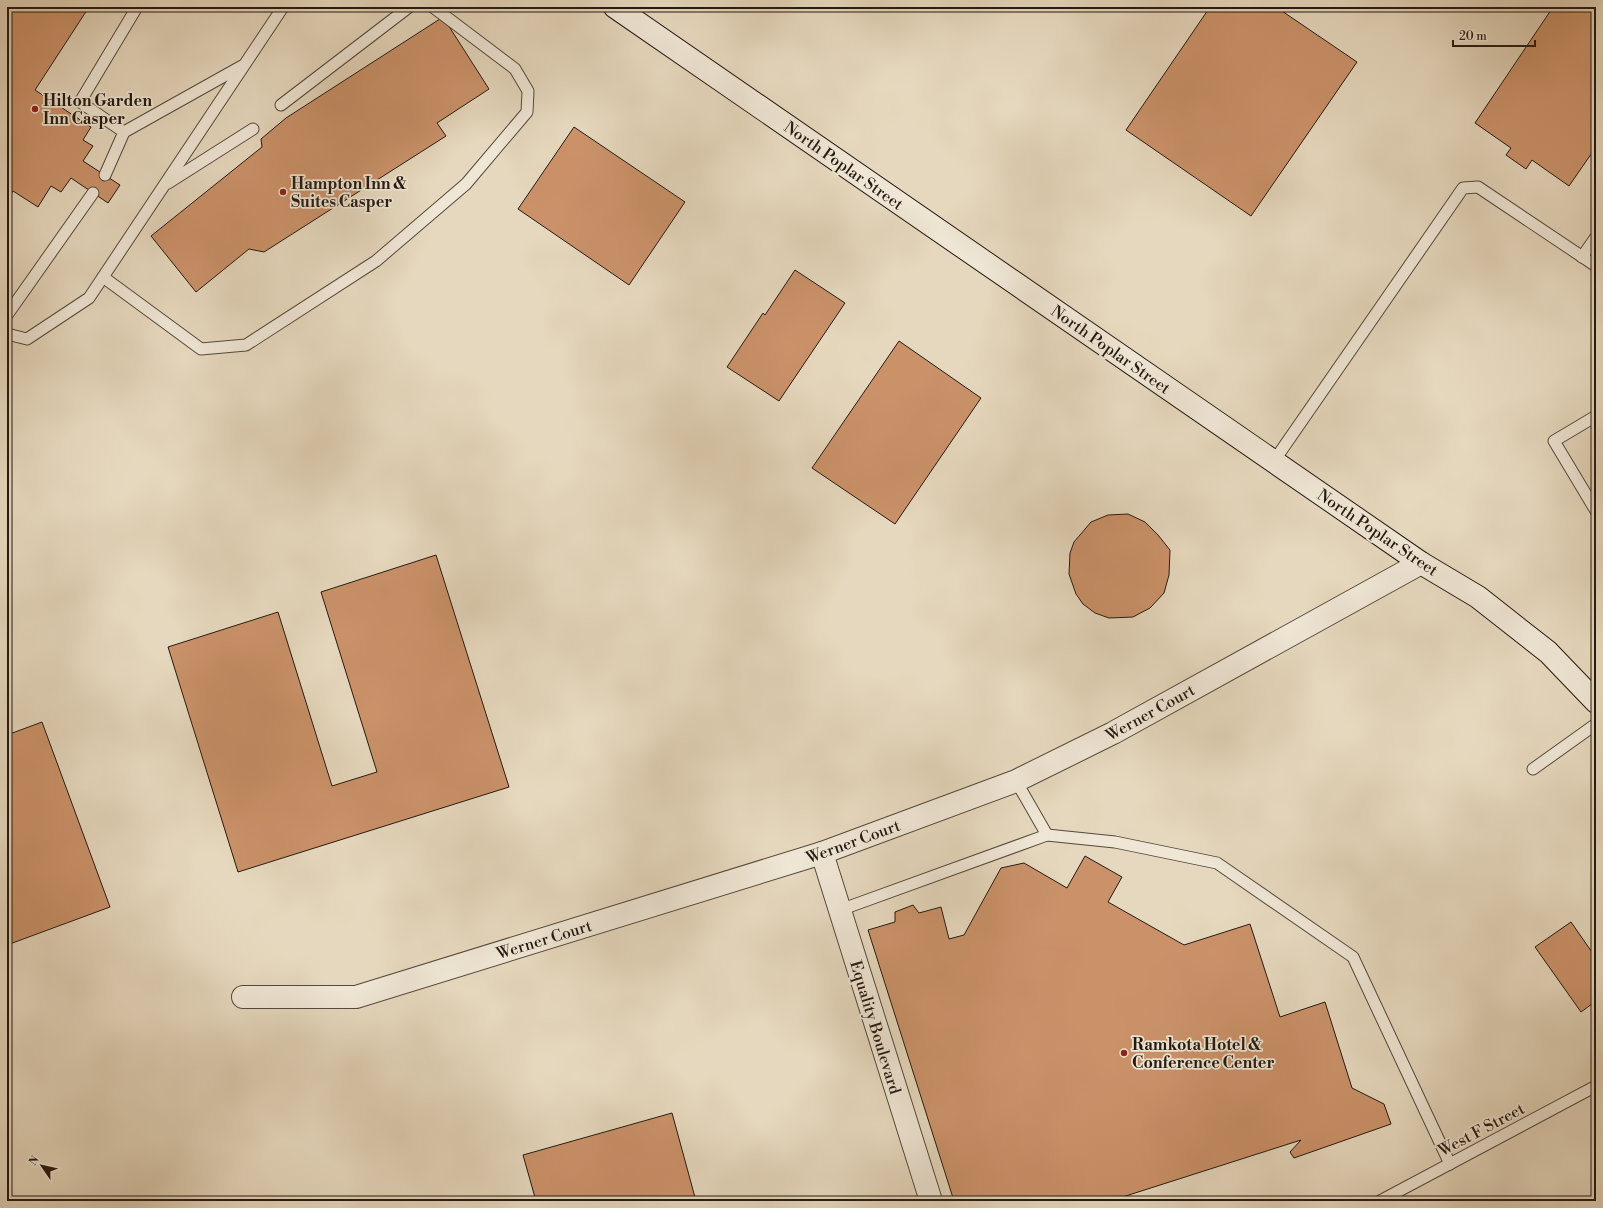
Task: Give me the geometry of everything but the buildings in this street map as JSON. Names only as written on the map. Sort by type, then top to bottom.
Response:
[{"type":"street","name":"North Poplar Street","points":[[615,7],[1421,562],[1478,597],[1548,652],[1596,702]]},
{"type":"street","name":"Werner Court","points":[[243,997],[356,997],[822,853],[1016,781],[1113,733],[1421,562]]},
{"type":"street","name":"Equality Boulevard","points":[[822,853],[931,1201]]},
{"type":"lane","points":[[124,132],[80,102],[137,7]]},
{"type":"lane","points":[[7,334],[27,339],[89,298],[283,7]]},
{"type":"lane","points":[[281,106],[409,7]]},
{"type":"lane","points":[[103,277],[201,349],[246,345],[376,261],[466,184],[527,112],[528,91],[515,69],[433,7]]},
{"type":"lane","points":[[105,174],[124,132],[245,64]]},
{"type":"lane","points":[[164,185],[254,129]]},
{"type":"lane","points":[[1274,461],[1463,188],[1478,187],[1596,266]]},
{"type":"lane","points":[[7,315],[93,193]]},
{"type":"lane","points":[[1582,257],[1596,237]]},
{"type":"lane","points":[[1596,416],[1554,441],[1596,511]]},
{"type":"lane","points":[[1533,769],[1596,724]]},
{"type":"lane","points":[[1016,781],[1047,835]]},
{"type":"lane","points":[[840,910],[1047,835],[1115,842],[1217,863],[1353,957],[1450,1164]]},
{"type":"lane","name":"West F Street","points":[[1380,1201],[1596,1086]]},
{"type":"place","name":"Hilton Garden Inn Casper","points":[[35,109]]},
{"type":"place","name":"Hampton Inn & Suites Casper","points":[[283,192]]},
{"type":"place","name":"Ramkota Hotel & Conference Center","points":[[1124,1053]]}]
